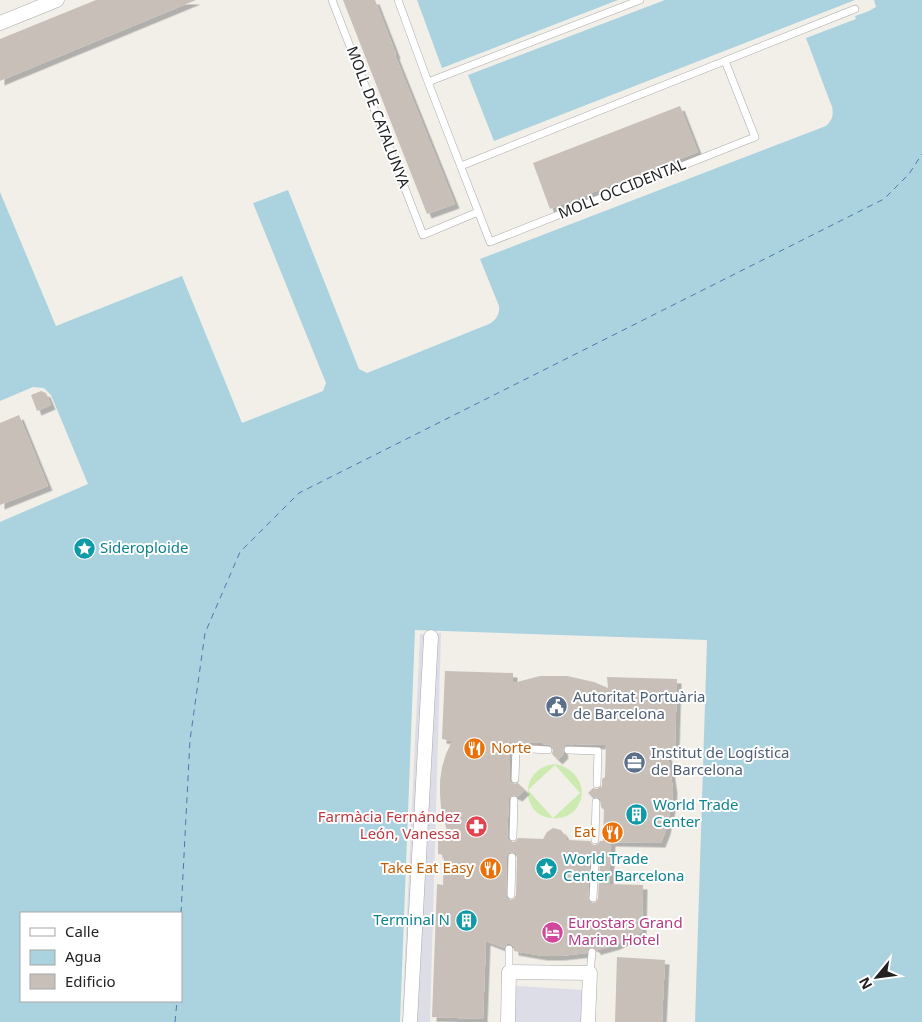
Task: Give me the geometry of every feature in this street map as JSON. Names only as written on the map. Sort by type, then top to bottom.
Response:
[{"type":"street","points":[[0,23],[57,0]]},
{"type":"street","points":[[410,1022],[431,637]]},
{"type":"street","points":[[508,1022],[509,972],[590,973],[588,1022]]},
{"type":"lane","name":"MOLL DE CATALUNYA","points":[[332,0],[423,235],[478,212]]},
{"type":"lane","points":[[398,0],[478,212]]},
{"type":"lane","points":[[428,82],[640,0]]},
{"type":"lane","points":[[460,166],[855,9]]},
{"type":"lane","name":"MOLL OCCIDENTAL","points":[[478,212],[490,242],[755,137],[724,61]]},
{"type":"lane","points":[[515,779],[516,748],[548,750]]},
{"type":"lane","points":[[568,750],[598,751],[597,784]]},
{"type":"lane","points":[[513,837],[514,800]]},
{"type":"lane","points":[[595,840],[596,802]]},
{"type":"lane","points":[[511,895],[512,857]]},
{"type":"lane","points":[[594,898],[595,860]]},
{"type":"lane","points":[[509,972],[510,950]]},
{"type":"lane","points":[[590,973],[592,952]]},
{"type":"green space","points":[[555,764],[563,766],[570,770],[579,781],[582,788],[580,803],[567,816],[553,818],[580,793],[555,765],[528,790],[534,775],[542,768]]},
{"type":"green space","points":[[528,790],[553,818],[536,812]]},
{"type":"shaded area","points":[[441,633],[430,1022],[402,1022],[420,634]]},
{"type":"shaded area","points":[[516,986],[583,990],[581,1022],[514,1022]]},
{"type":"water","points":[[417,0],[618,0],[442,68]]},
{"type":"water","points":[[665,0],[855,0],[494,141],[468,75]]},
{"type":"water","points":[[874,0],[922,0],[922,1022],[695,1022],[707,640],[415,630],[400,1022],[0,1022],[0,522],[88,484],[51,395],[44,388],[33,387],[0,401],[0,192],[56,326],[182,276],[242,423],[323,391],[326,383],[253,203],[288,190],[359,369],[367,373],[494,321],[498,314],[499,306],[480,259],[826,126],[832,117],[832,107],[806,38],[856,19],[855,16],[876,7]]},
{"type":"building","points":[[96,0],[196,0],[0,81],[0,39]]},
{"type":"building","points":[[343,0],[375,0],[455,204],[427,214]]},
{"type":"building","points":[[680,106],[698,152],[550,209],[533,163]]},
{"type":"building","points":[[41,391],[46,393],[51,405],[37,411],[31,395]]},
{"type":"building","points":[[19,415],[48,486],[0,505],[0,423]]},
{"type":"building","name":"World Trade Center","points":[[445,671],[513,673],[513,683],[540,676],[567,676],[594,682],[608,688],[607,677],[677,679],[675,748],[665,748],[673,789],[672,803],[661,843],[611,842],[609,884],[643,885],[642,932],[616,945],[597,951],[592,947],[588,949],[587,953],[560,956],[543,956],[514,951],[514,947],[511,944],[507,944],[504,948],[486,941],[483,1019],[432,1017],[437,884],[443,885],[444,855],[438,854],[438,835],[448,835],[441,808],[440,781],[442,767],[452,741],[442,739]],"holes":[[[510,742],[550,745],[553,750],[552,754],[558,760],[564,754],[563,749],[566,745],[606,745],[605,777],[602,779],[602,786],[597,789],[593,788],[588,793],[593,798],[597,797],[600,799],[601,807],[604,810],[603,841],[594,845],[590,841],[567,840],[561,830],[553,828],[547,832],[543,839],[518,838],[513,842],[507,838],[509,798],[514,795],[518,797],[525,790],[518,783],[514,784],[510,781]],[[513,852],[517,857],[516,895],[514,899],[510,900],[506,895],[507,857],[509,853]],[[596,855],[600,860],[598,898],[596,902],[592,903],[588,898],[590,860],[592,856]]]},
{"type":"building","points":[[617,957],[665,960],[662,1022],[615,1022]]},
{"type":"ferry route","points":[[181,912],[190,740],[205,633],[240,552],[299,493],[884,199],[909,174],[922,154]]},
{"type":"ferry route","points":[[175,1022],[177,1002]]},
{"type":"place","name":"Sideroploide","points":[[84,548]]},
{"type":"place","name":"Autoritat Portuària de Barcelona","points":[[557,706]]},
{"type":"place","name":"Norte","points":[[475,748]]},
{"type":"place","name":"Institut de Logística de Barcelona","points":[[635,762]]},
{"type":"place","name":"World Trade Center","points":[[637,814]]},
{"type":"place","name":"Farmàcia Fernández León, Vanessa","points":[[476,826]]},
{"type":"place","name":"Eat","points":[[612,832]]},
{"type":"place","name":"Take Eat Easy","points":[[490,868]]},
{"type":"place","name":"World Trade Center Barcelona","points":[[547,868]]},
{"type":"place","name":"Terminal N","points":[[466,920]]},
{"type":"place","name":"Eurostars Grand Marina Hotel","points":[[552,932]]}]
